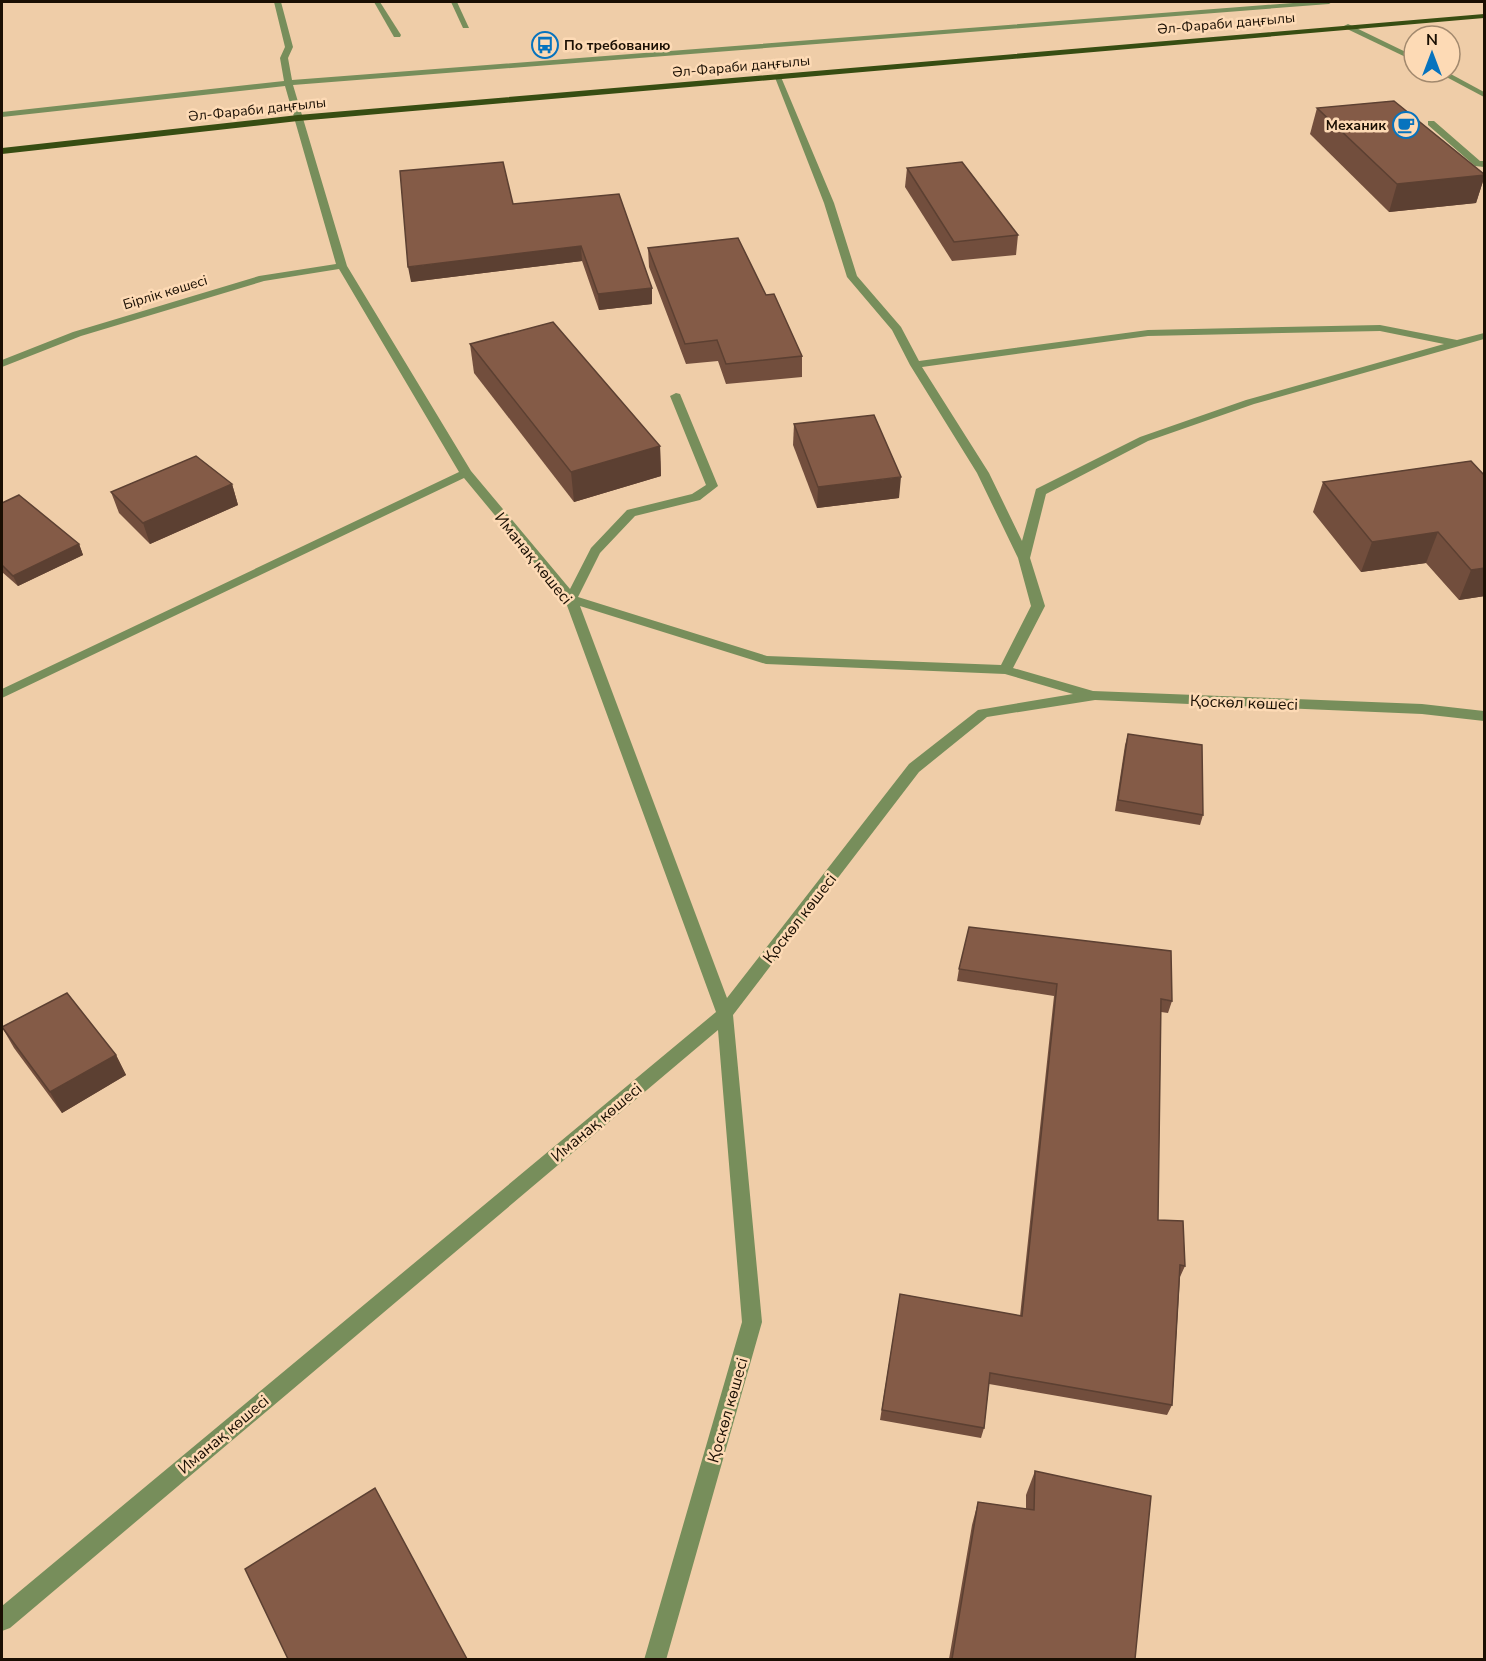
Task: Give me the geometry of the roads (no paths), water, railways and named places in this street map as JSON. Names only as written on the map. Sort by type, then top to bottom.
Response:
[{"type":"main road","name":"Әл-Фараби даңғылы","points":[[2,151],[298,118],[1485,16]]},
{"type":"street","name":"Иманақ көшесі","points":[[2,1620],[725,1014],[571,599],[466,473],[342,266],[288,83],[284,58],[289,47],[277,2]]},
{"type":"street","points":[[377,2],[397,35]]},
{"type":"street","points":[[454,2],[466,26]]},
{"type":"street","points":[[1190,2],[1219,11]]},
{"type":"street","points":[[2,115],[288,83],[1329,2]]},
{"type":"street","points":[[1348,26],[1402,53]]},
{"type":"street","points":[[777,76],[829,203],[852,277],[897,329],[915,365],[983,473],[1024,558],[1038,606],[1005,670]]},
{"type":"street","points":[[1462,83],[1485,95]]},
{"type":"street","points":[[1431,123],[1478,164],[1485,164]]},
{"type":"street","name":"Бірлік көшесі","points":[[2,364],[77,334],[263,278],[342,266]]},
{"type":"street","points":[[915,365],[1148,333],[1380,328],[1458,344]]},
{"type":"street","points":[[1024,558],[1040,492],[1144,439],[1250,402],[1485,336]]},
{"type":"street","points":[[676,396],[712,486],[696,497],[631,513],[595,551],[571,599],[766,660],[1005,670],[1095,695]]},
{"type":"street","points":[[2,694],[466,473]]},
{"type":"street","name":"Қоскөл көшесі","points":[[655,1659],[752,1322],[725,1014],[914,768],[982,713],[1095,695],[1422,709],[1485,716]]},
{"type":"place","name":"По требованию","points":[[545,45]]},
{"type":"place","name":"Механик","points":[[1406,125]]}]
